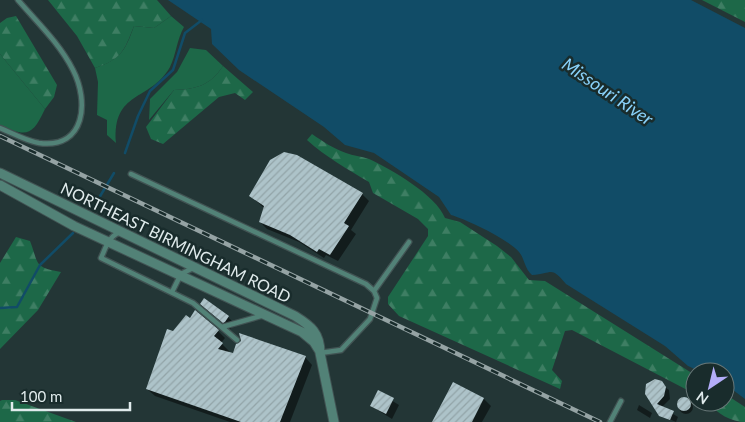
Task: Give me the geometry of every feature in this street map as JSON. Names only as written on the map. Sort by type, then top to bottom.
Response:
[{"type":"street","name":"NORTHEAST BIRMINGHAM ROAD","points":[[0,173],[312,326],[320,342],[320,353],[334,422]]},
{"type":"street","name":"NORTHEAST BIRMINGHAM ROAD","points":[[0,185],[74,226],[267,314],[302,332],[314,342],[320,353]]},
{"type":"lane","points":[[0,128],[38,143],[61,142],[73,133],[80,115],[82,101],[73,70],[54,42],[18,0]]},
{"type":"lane","points":[[131,174],[366,284],[374,291],[377,298],[368,322],[341,350],[320,353]]},
{"type":"lane","points":[[120,232],[112,235],[101,258],[193,303],[237,340]]},
{"type":"lane","points":[[374,291],[409,242]]},
{"type":"lane","points":[[172,292],[180,274],[195,268]]},
{"type":"lane","points":[[222,327],[267,314]]},
{"type":"lane","points":[[610,422],[621,401]]},
{"type":"green space","points":[[48,0],[157,0],[171,16],[154,28],[134,26],[121,53],[111,61],[95,68],[77,36]]},
{"type":"green space","points":[[702,0],[745,0],[745,22]]},
{"type":"green space","points":[[16,16],[57,85],[54,97],[45,109],[0,54],[0,23],[7,18]]},
{"type":"green space","points":[[171,16],[184,27],[170,67],[153,86],[126,105],[120,114],[116,126],[116,143],[107,135],[107,120],[97,115],[98,82],[95,68],[111,61],[121,53],[128,42],[134,26],[154,28]]},
{"type":"green space","points":[[190,48],[206,50],[223,66],[213,78],[202,85],[189,89],[174,90],[149,120],[150,99],[177,72]]},
{"type":"green space","points":[[0,54],[45,109],[36,125],[27,132],[16,132],[0,125]]},
{"type":"green space","points":[[223,66],[253,92],[245,100],[235,93],[219,97],[163,144],[151,139],[146,127],[174,90],[189,89],[202,85],[213,78]]},
{"type":"green space","points":[[312,134],[337,149],[369,159],[400,176],[432,200],[445,218],[460,222],[511,257],[529,280],[545,281],[685,369],[685,389],[572,330],[565,331],[552,370],[562,381],[560,389],[399,316],[388,304],[388,297],[428,236],[428,229],[418,219],[373,193],[369,182],[307,140]]},
{"type":"green space","points":[[16,237],[30,241],[36,260],[41,266],[61,272],[38,310],[0,349],[0,263]]},
{"type":"green space","points":[[15,400],[76,422],[0,422],[0,401]]},
{"type":"green space","points":[[735,400],[745,407],[745,422],[735,421],[719,412],[735,412]]},
{"type":"water","name":"Missouri River","points":[[168,0],[691,0],[745,28],[745,399],[735,392],[735,362],[685,363],[665,346],[566,284],[557,274],[551,272],[532,275],[519,252],[506,241],[477,225],[451,215],[439,197],[374,153],[345,145],[324,127],[239,70],[212,44],[211,29]]},
{"type":"building","points":[[284,152],[297,155],[363,193],[344,223],[349,226],[330,255],[319,249],[317,252],[290,235],[259,222],[264,206],[249,196],[270,160]]},
{"type":"building","points":[[204,298],[229,316],[225,322],[223,323],[200,304]]},
{"type":"building","points":[[195,310],[219,330],[214,336],[223,343],[218,349],[233,353],[236,344],[241,341],[239,333],[306,356],[280,422],[241,422],[146,389],[167,329],[173,331],[186,315],[190,318]]},
{"type":"building","points":[[655,379],[662,381],[666,387],[664,396],[657,404],[674,411],[670,420],[659,416],[645,394],[646,384]]},
{"type":"building","points":[[453,382],[484,398],[472,422],[432,422]]},
{"type":"building","points":[[378,390],[394,398],[386,414],[370,406]]},
{"type":"building","points":[[684,397],[685,411],[681,411],[677,407],[677,401]]},
{"type":"waterway","points":[[125,153],[138,116],[150,91],[173,70],[185,33],[202,20]]},
{"type":"waterway","points":[[93,208],[114,173]]},
{"type":"waterway","points":[[0,308],[17,307],[40,265],[73,233]]},
{"type":"railway","points":[[0,136],[600,422]]}]
